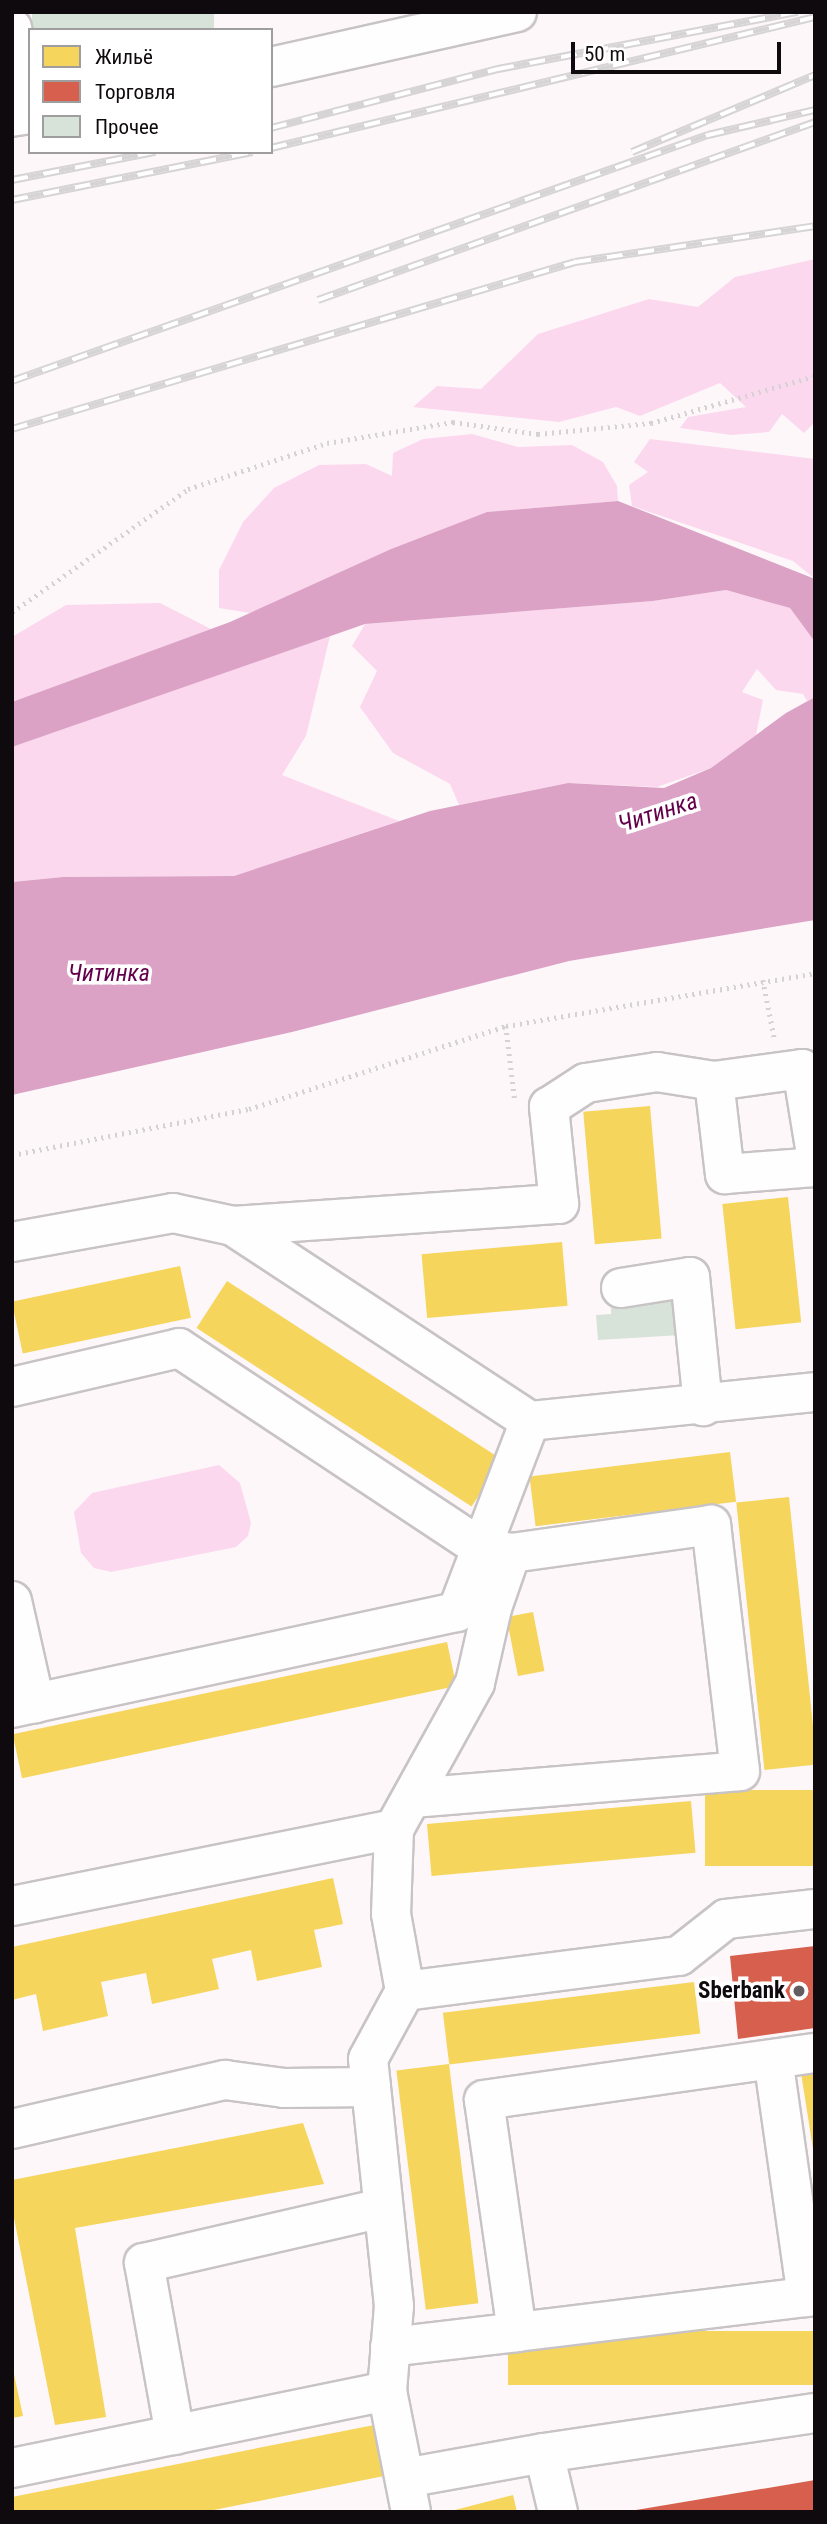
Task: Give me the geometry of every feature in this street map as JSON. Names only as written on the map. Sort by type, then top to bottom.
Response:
[{"type":"street","points":[[273,67],[509,13]]},
{"type":"street","points":[[12,28],[28,104]]},
{"type":"street","points":[[12,1242],[173,1213],[233,1226],[559,1204],[549,1107],[586,1083],[657,1072],[714,1081],[802,1069],[815,1148]]},
{"type":"street","points":[[714,1081],[725,1174],[815,1167]]},
{"type":"street","points":[[233,1226],[530,1421],[703,1406],[815,1392]]},
{"type":"street","points":[[621,1288],[690,1277],[703,1406]]},
{"type":"street","points":[[12,1387],[179,1348],[496,1551],[711,1525],[740,1771],[404,1814],[12,1906]]},
{"type":"street","points":[[530,1421],[496,1551],[492,1608],[475,1683],[404,1814],[391,1914],[405,1991],[368,2059],[394,2306],[387,2392],[408,2495],[544,2453],[815,2413]]},
{"type":"street","points":[[12,1601],[24,1706],[457,1612],[496,1551]]},
{"type":"street","points":[[405,1991],[679,1956],[726,1919],[815,1909]]},
{"type":"street","points":[[517,2332],[484,2100],[815,2053]]},
{"type":"street","points":[[390,2347],[807,2297],[774,2059]]},
{"type":"street","points":[[12,2129],[225,2080],[284,2088],[371,2087]]},
{"type":"street","points":[[175,2435],[144,2263],[383,2208]]},
{"type":"street","points":[[12,2469],[387,2392]]},
{"type":"street","points":[[544,2453],[558,2512]]},
{"type":"path","points":[[12,612],[188,489],[314,447],[453,422],[538,434],[651,423],[815,376]]},
{"type":"path","points":[[12,1155],[249,1109],[506,1026],[815,974]]},
{"type":"path","points":[[763,981],[781,1071]]},
{"type":"path","points":[[506,1026],[516,1112],[549,1107]]},
{"type":"shaded area","points":[[815,259],[815,422],[804,433],[782,414],[769,432],[732,435],[680,428],[688,417],[746,407],[720,383],[640,416],[616,407],[559,422],[413,407],[437,386],[481,389],[538,334],[649,299],[698,307],[735,277]]},
{"type":"shaded area","points":[[472,434],[518,447],[572,445],[603,462],[617,486],[618,501],[487,512],[391,549],[250,613],[219,608],[219,570],[243,522],[274,488],[319,465],[366,464],[392,476],[393,453],[423,439]]},
{"type":"shaded area","points":[[650,439],[815,459],[815,579],[793,561],[632,506],[629,485],[648,472],[634,462]]},
{"type":"shaded area","points":[[726,590],[790,608],[815,642],[815,697],[807,701],[803,694],[776,690],[757,669],[742,692],[763,700],[756,735],[711,768],[657,787],[568,783],[459,805],[450,784],[393,753],[360,707],[377,671],[352,646],[365,624],[653,601]]},
{"type":"shaded area","points":[[160,603],[211,629],[12,702],[12,637],[66,605]]},
{"type":"shaded area","points":[[330,636],[306,736],[282,775],[399,821],[234,876],[63,877],[12,882],[12,747]]},
{"type":"shaded area","points":[[219,1465],[240,1483],[251,1523],[248,1536],[236,1547],[111,1572],[94,1568],[81,1553],[74,1512],[92,1493]]},
{"type":"water","points":[[618,501],[815,579],[815,642],[790,608],[726,590],[653,601],[365,624],[12,747],[12,702],[230,622],[391,549],[487,512]]},
{"type":"water","name":"Читинка","points":[[815,697],[815,920],[569,961],[292,1032],[12,1095],[12,882],[63,877],[234,876],[430,811],[568,783],[664,788],[711,768],[786,713]]},
{"type":"building: Жильё","points":[[650,1106],[662,1238],[595,1244],[583,1112]]},
{"type":"building: Жильё","points":[[788,1197],[801,1322],[736,1329],[722,1204]]},
{"type":"building: Жильё","points":[[562,1242],[568,1306],[427,1318],[422,1254]]},
{"type":"building: Жильё","points":[[180,1266],[191,1318],[23,1354],[12,1302]]},
{"type":"building: Жильё","points":[[227,1281],[502,1460],[472,1507],[197,1328]]},
{"type":"building: Жильё","points":[[730,1452],[736,1502],[536,1526],[530,1477]]},
{"type":"building: Жильё","points":[[789,1497],[815,1765],[764,1770],[736,1503]]},
{"type":"building: Жильё","points":[[533,1612],[544,1671],[518,1676],[506,1617]]},
{"type":"building: Жильё","points":[[447,1642],[456,1686],[22,1778],[13,1734]]},
{"type":"building: Жильё","points":[[705,1790],[815,1790],[815,1866],[705,1866]]},
{"type":"building: Жильё","points":[[691,1801],[696,1853],[432,1876],[427,1824]]},
{"type":"building: Жильё","points":[[333,1878],[343,1924],[314,1930],[322,1967],[257,1981],[251,1950],[212,1959],[219,1989],[152,2004],[146,1973],[101,1982],[108,2016],[43,2031],[36,1994],[12,2000],[12,1947]]},
{"type":"building: Жильё","points":[[694,1982],[700,2034],[449,2064],[443,2013]]},
{"type":"building: Жильё","points":[[449,2064],[478,2303],[426,2310],[396,2070]]},
{"type":"building: Жильё","points":[[815,2071],[815,2149],[813,2149],[801,2073]]},
{"type":"building: Жильё","points":[[303,2123],[324,2184],[75,2228],[106,2417],[55,2425],[12,2208],[12,2180]]},
{"type":"building: Жильё","points":[[508,2331],[815,2331],[815,2385],[508,2385]]},
{"type":"building: Жильё","points":[[12,2365],[23,2416],[12,2418]]},
{"type":"building: Жильё","points":[[374,2425],[384,2476],[204,2512],[12,2512],[12,2497]]},
{"type":"building: Жильё","points":[[513,2495],[517,2512],[451,2512],[451,2511]]},
{"type":"building: Торговля","points":[[815,1946],[815,2028],[738,2039],[730,1956]]},
{"type":"building: Торговля","points":[[815,2480],[815,2512],[636,2510]]},
{"type":"building: Прочее","points":[[32,12],[214,12],[214,28],[32,28]]},
{"type":"building: Прочее","points":[[678,1297],[681,1335],[598,1340],[596,1315],[611,1314],[611,1308],[634,1306],[634,1300]]},
{"type":"railway","points":[[273,127],[498,69],[798,12]]},
{"type":"railway","points":[[273,148],[815,17]]},
{"type":"railway","points":[[632,152],[815,75]]},
{"type":"railway","points":[[12,381],[708,135],[815,110]]},
{"type":"railway","points":[[318,300],[815,122]]},
{"type":"railway","points":[[12,180],[145,154]]},
{"type":"railway","points":[[12,200],[242,154]]},
{"type":"railway","points":[[12,429],[575,262],[815,226]]},
{"type":"place","name":"Sberbank","points":[[799,1991]]}]
